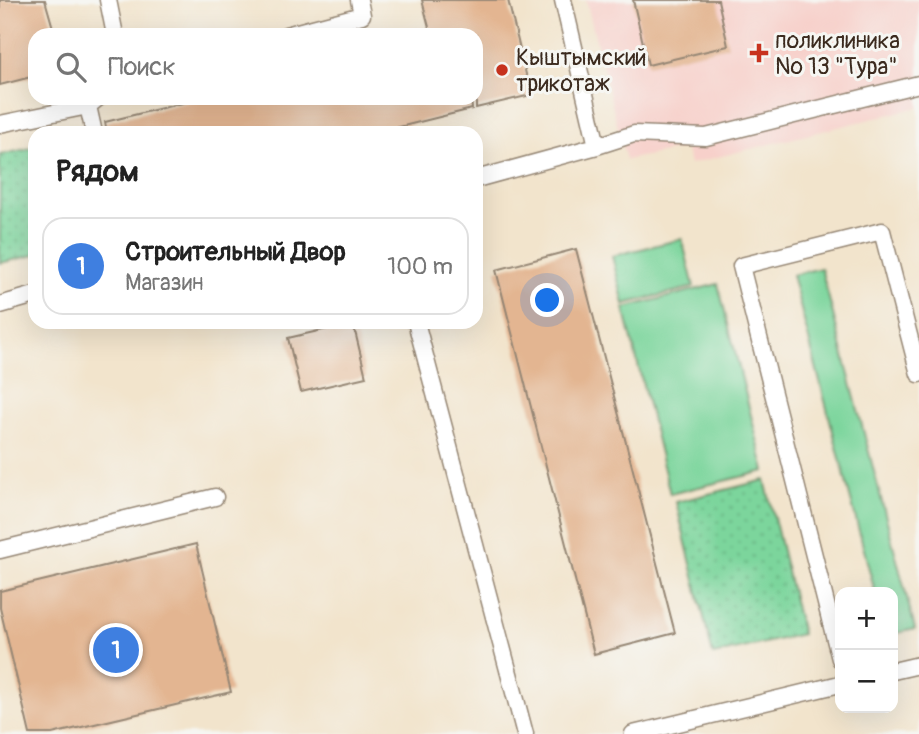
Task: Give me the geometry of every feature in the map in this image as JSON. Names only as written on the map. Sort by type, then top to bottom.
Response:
[{"type":"lane","points":[[108,0],[114,28]]},
{"type":"lane","points":[[313,28],[362,15],[359,0]]},
{"type":"lane","points":[[563,0],[597,146]]},
{"type":"lane","points":[[483,177],[634,134],[706,137],[919,84]]},
{"type":"lane","points":[[0,124],[80,105]]},
{"type":"lane","points":[[93,105],[94,126]]},
{"type":"lane","points":[[838,650],[741,266],[882,231],[919,374]]},
{"type":"lane","points":[[0,305],[28,297]]},
{"type":"lane","points":[[418,329],[525,734]]},
{"type":"lane","points":[[0,550],[215,497]]},
{"type":"lane","points":[[898,670],[919,665]]},
{"type":"lane","points":[[633,734],[835,685]]},
{"type":"shaded area","name":"поликлиника № 13 \"Тура\"","points":[[586,0],[919,0],[919,107],[690,164],[685,148],[626,160]]},
{"type":"green space","points":[[28,149],[28,257],[0,263],[0,155]]},
{"type":"green space","points":[[682,239],[694,287],[624,304],[612,256]]},
{"type":"green space","points":[[821,268],[915,629],[898,633],[898,587],[874,587],[792,275]]},
{"type":"green space","points":[[718,284],[765,471],[670,494],[624,308]]},
{"type":"green space","points":[[765,480],[802,634],[713,655],[676,502]]},
{"type":"building","points":[[0,0],[45,0],[53,28],[28,28],[28,78],[0,85]]},
{"type":"building","points":[[422,0],[508,0],[531,95],[476,108],[476,105],[483,105],[483,28],[429,28]]},
{"type":"building","points":[[633,0],[718,0],[728,46],[648,65]]},
{"type":"building","points":[[174,105],[472,105],[472,109],[403,126],[106,126],[105,122]]},
{"type":"building","points":[[576,249],[675,633],[594,654],[496,270]]},
{"type":"building","points":[[327,329],[354,329],[366,377],[301,392],[288,338]]},
{"type":"building","points":[[196,544],[231,692],[52,734],[30,734],[0,608],[0,591]]},
{"type":"place","name":"поликлиника № 13 \"Тура\"","points":[[759,53]]},
{"type":"place","name":"Кыштымский трикотаж","points":[[502,70]]},
{"type":"place","name":"Строительный Двор","points":[[116,650]]}]
